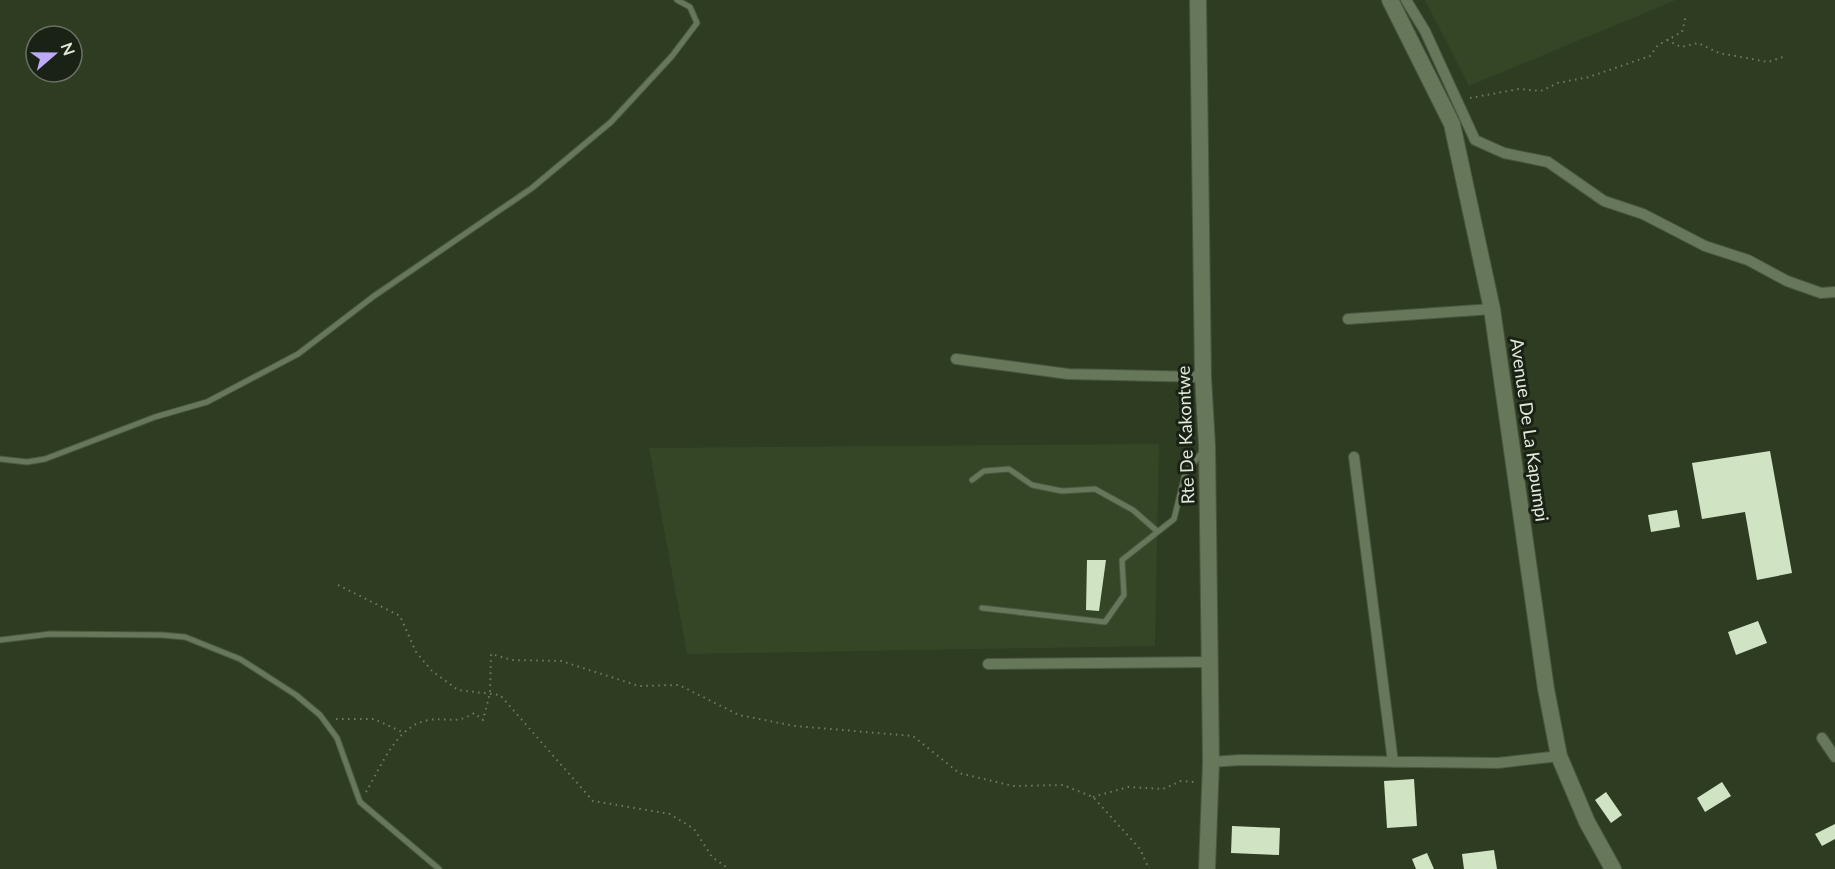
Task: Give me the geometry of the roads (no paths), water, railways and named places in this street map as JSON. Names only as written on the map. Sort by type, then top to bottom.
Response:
[{"type":"main road","name":"Rte De Kakontwe","points":[[1198,0],[1211,762],[1208,783],[1208,869]]},
{"type":"main road","name":"Avenue De La Kapumpi","points":[[1390,0],[1452,124],[1492,309],[1545,689],[1559,756],[1587,822],[1613,869]]},
{"type":"street","points":[[1407,0],[1458,100],[1471,135],[1492,149],[1548,162],[1604,201],[1643,214],[1705,246],[1748,261],[1787,281],[1821,293],[1835,292]]},
{"type":"street","points":[[1348,319],[1492,309]]},
{"type":"street","points":[[956,359],[1068,374],[1203,377]]},
{"type":"street","points":[[1353,457],[1393,762]]},
{"type":"street","points":[[988,664],[1209,662]]},
{"type":"street","points":[[1822,738],[1835,757]]},
{"type":"street","points":[[1211,762],[1498,763],[1559,756]]},
{"type":"lane","points":[[0,459],[27,462],[45,459],[155,417],[207,402],[298,354],[374,296],[502,211],[611,122],[672,56],[698,23],[690,7],[677,0]]},
{"type":"lane","points":[[982,608],[1105,622],[1124,595],[1122,561],[1174,519],[1185,474],[1207,446]]},
{"type":"lane","points":[[972,480],[984,471],[1009,469],[1032,485],[1062,491],[1095,489],[1133,510],[1157,531]]},
{"type":"lane","points":[[0,640],[50,634],[185,637],[254,667],[296,695],[324,719],[337,738],[360,802],[439,869]]}]
